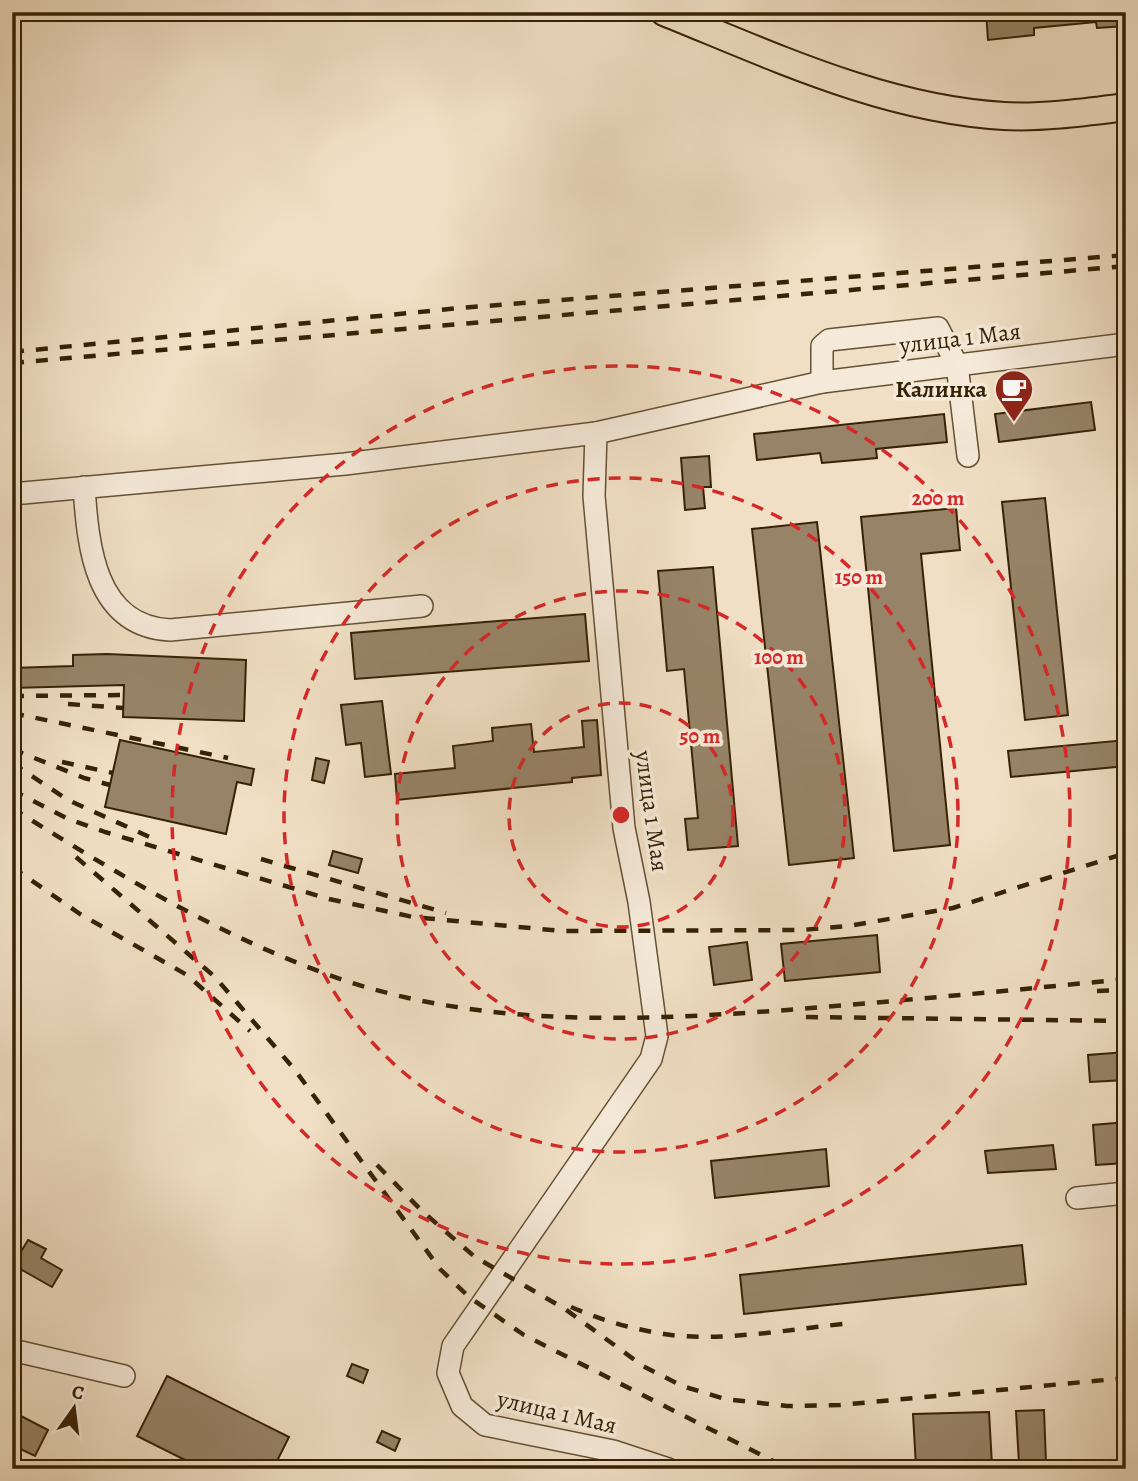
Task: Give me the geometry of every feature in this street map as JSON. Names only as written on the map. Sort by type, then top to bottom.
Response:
[{"type":"main road","points":[[664,12],[803,68],[919,104],[1006,116],[1048,116],[1126,107]]},
{"type":"street","points":[[822,382],[822,346],[829,340],[938,328],[957,365],[968,456]]},
{"type":"street","name":"улица 1 Мая","points":[[668,1469],[613,1451],[485,1425],[462,1406],[448,1373],[453,1346],[651,1059],[657,1036],[639,902],[624,828],[594,496],[596,433],[822,382],[1126,344]]},
{"type":"street","points":[[12,494],[345,464],[596,433]]},
{"type":"street","points":[[84,487],[88,544],[94,567],[122,613],[136,624],[149,629],[170,630],[422,606]]},
{"type":"street","points":[[1077,1198],[1126,1193]]},
{"type":"street","points":[[12,1350],[124,1376]]},
{"type":"building","points":[[986,12],[1126,12],[1126,26],[1097,28],[1096,22],[1034,28],[1034,35],[988,40]]},
{"type":"building","points":[[1091,402],[1095,430],[999,442],[995,414]]},
{"type":"building","points":[[944,414],[947,442],[876,449],[877,458],[822,463],[820,453],[757,460],[754,434]]},
{"type":"building","points":[[709,456],[711,487],[703,487],[705,508],[685,510],[681,458]]},
{"type":"building","points":[[1045,498],[1068,715],[1025,720],[1002,502]]},
{"type":"building","points":[[956,508],[960,550],[921,554],[950,845],[894,851],[861,517]]},
{"type":"building","points":[[817,522],[854,858],[789,865],[752,529]]},
{"type":"building","points":[[713,567],[738,846],[688,850],[685,819],[698,818],[684,669],[667,671],[658,571]]},
{"type":"building","points":[[585,614],[589,661],[355,679],[351,633]]},
{"type":"building","points":[[73,655],[246,660],[244,721],[123,717],[124,685],[12,688],[12,668],[73,666]]},
{"type":"building","points":[[382,701],[391,774],[365,777],[361,743],[346,745],[341,705]]},
{"type":"building","points":[[597,720],[601,775],[572,778],[572,782],[397,800],[395,774],[455,768],[453,746],[493,741],[492,728],[531,724],[534,752],[584,747],[582,721]]},
{"type":"building","points":[[120,740],[254,769],[251,785],[237,782],[226,834],[105,807]]},
{"type":"building","points":[[1126,740],[1126,766],[1011,777],[1008,751]]},
{"type":"building","points":[[316,758],[329,761],[324,783],[312,780]]},
{"type":"building","points":[[333,851],[362,859],[358,873],[329,865]]},
{"type":"building","points":[[877,935],[880,972],[785,981],[781,944]]},
{"type":"building","points":[[747,942],[752,980],[714,985],[709,947]]},
{"type":"building","points":[[1126,1052],[1126,1080],[1090,1082],[1088,1055]]},
{"type":"building","points":[[1126,1122],[1126,1163],[1096,1165],[1093,1125]]},
{"type":"building","points":[[1053,1145],[1056,1169],[988,1173],[985,1151]]},
{"type":"building","points":[[826,1149],[829,1186],[715,1198],[711,1161]]},
{"type":"building","points":[[28,1240],[46,1249],[41,1258],[62,1270],[52,1287],[22,1270],[12,1287],[12,1244],[22,1250]]},
{"type":"building","points":[[1022,1245],[1026,1284],[744,1314],[740,1275]]},
{"type":"building","points":[[352,1364],[368,1370],[363,1383],[347,1376]]},
{"type":"building","points":[[167,1376],[289,1437],[273,1469],[203,1469],[137,1436]]},
{"type":"building","points":[[1044,1410],[1046,1463],[1019,1464],[1016,1411]]},
{"type":"building","points":[[989,1412],[992,1465],[916,1467],[913,1414]]},
{"type":"building","points":[[17,1414],[48,1430],[35,1456],[12,1445],[12,1424]]},
{"type":"building","points":[[382,1431],[400,1439],[395,1451],[377,1442]]},
{"type":"railway","points":[[12,352],[460,308],[1126,255]]},
{"type":"railway","points":[[12,363],[1126,266]]},
{"type":"railway","points":[[12,696],[124,695]]},
{"type":"railway","points":[[68,704],[123,708]]},
{"type":"railway","points":[[12,713],[228,758]]},
{"type":"railway","points":[[12,749],[84,778],[110,785]]},
{"type":"railway","points":[[62,762],[113,773]]},
{"type":"railway","points":[[12,763],[68,800],[154,839]]},
{"type":"railway","points":[[12,790],[68,819],[105,832],[329,899],[413,917],[562,931],[802,930],[848,926],[953,908],[1126,853]]},
{"type":"railway","points":[[12,808],[162,898],[240,938],[321,972],[379,991],[438,1004],[558,1017],[679,1016],[800,1009],[1126,979]]},
{"type":"railway","points":[[76,857],[215,977],[295,1070],[440,1269],[469,1297],[524,1335],[789,1469]]},
{"type":"railway","points":[[261,859],[446,913]]},
{"type":"railway","points":[[12,867],[80,914],[187,975],[250,1031]]},
{"type":"railway","points":[[1097,991],[1126,990]]},
{"type":"railway","points":[[806,1017],[1126,1021]]},
{"type":"railway","points":[[377,1165],[422,1211],[475,1257],[565,1309],[643,1366],[682,1386],[725,1399],[787,1406],[840,1405],[1126,1378]]},
{"type":"railway","points":[[571,1307],[628,1327],[686,1336],[734,1336],[853,1323]]},
{"type":"place","name":"Калинка","points":[[1014,423]]}]
